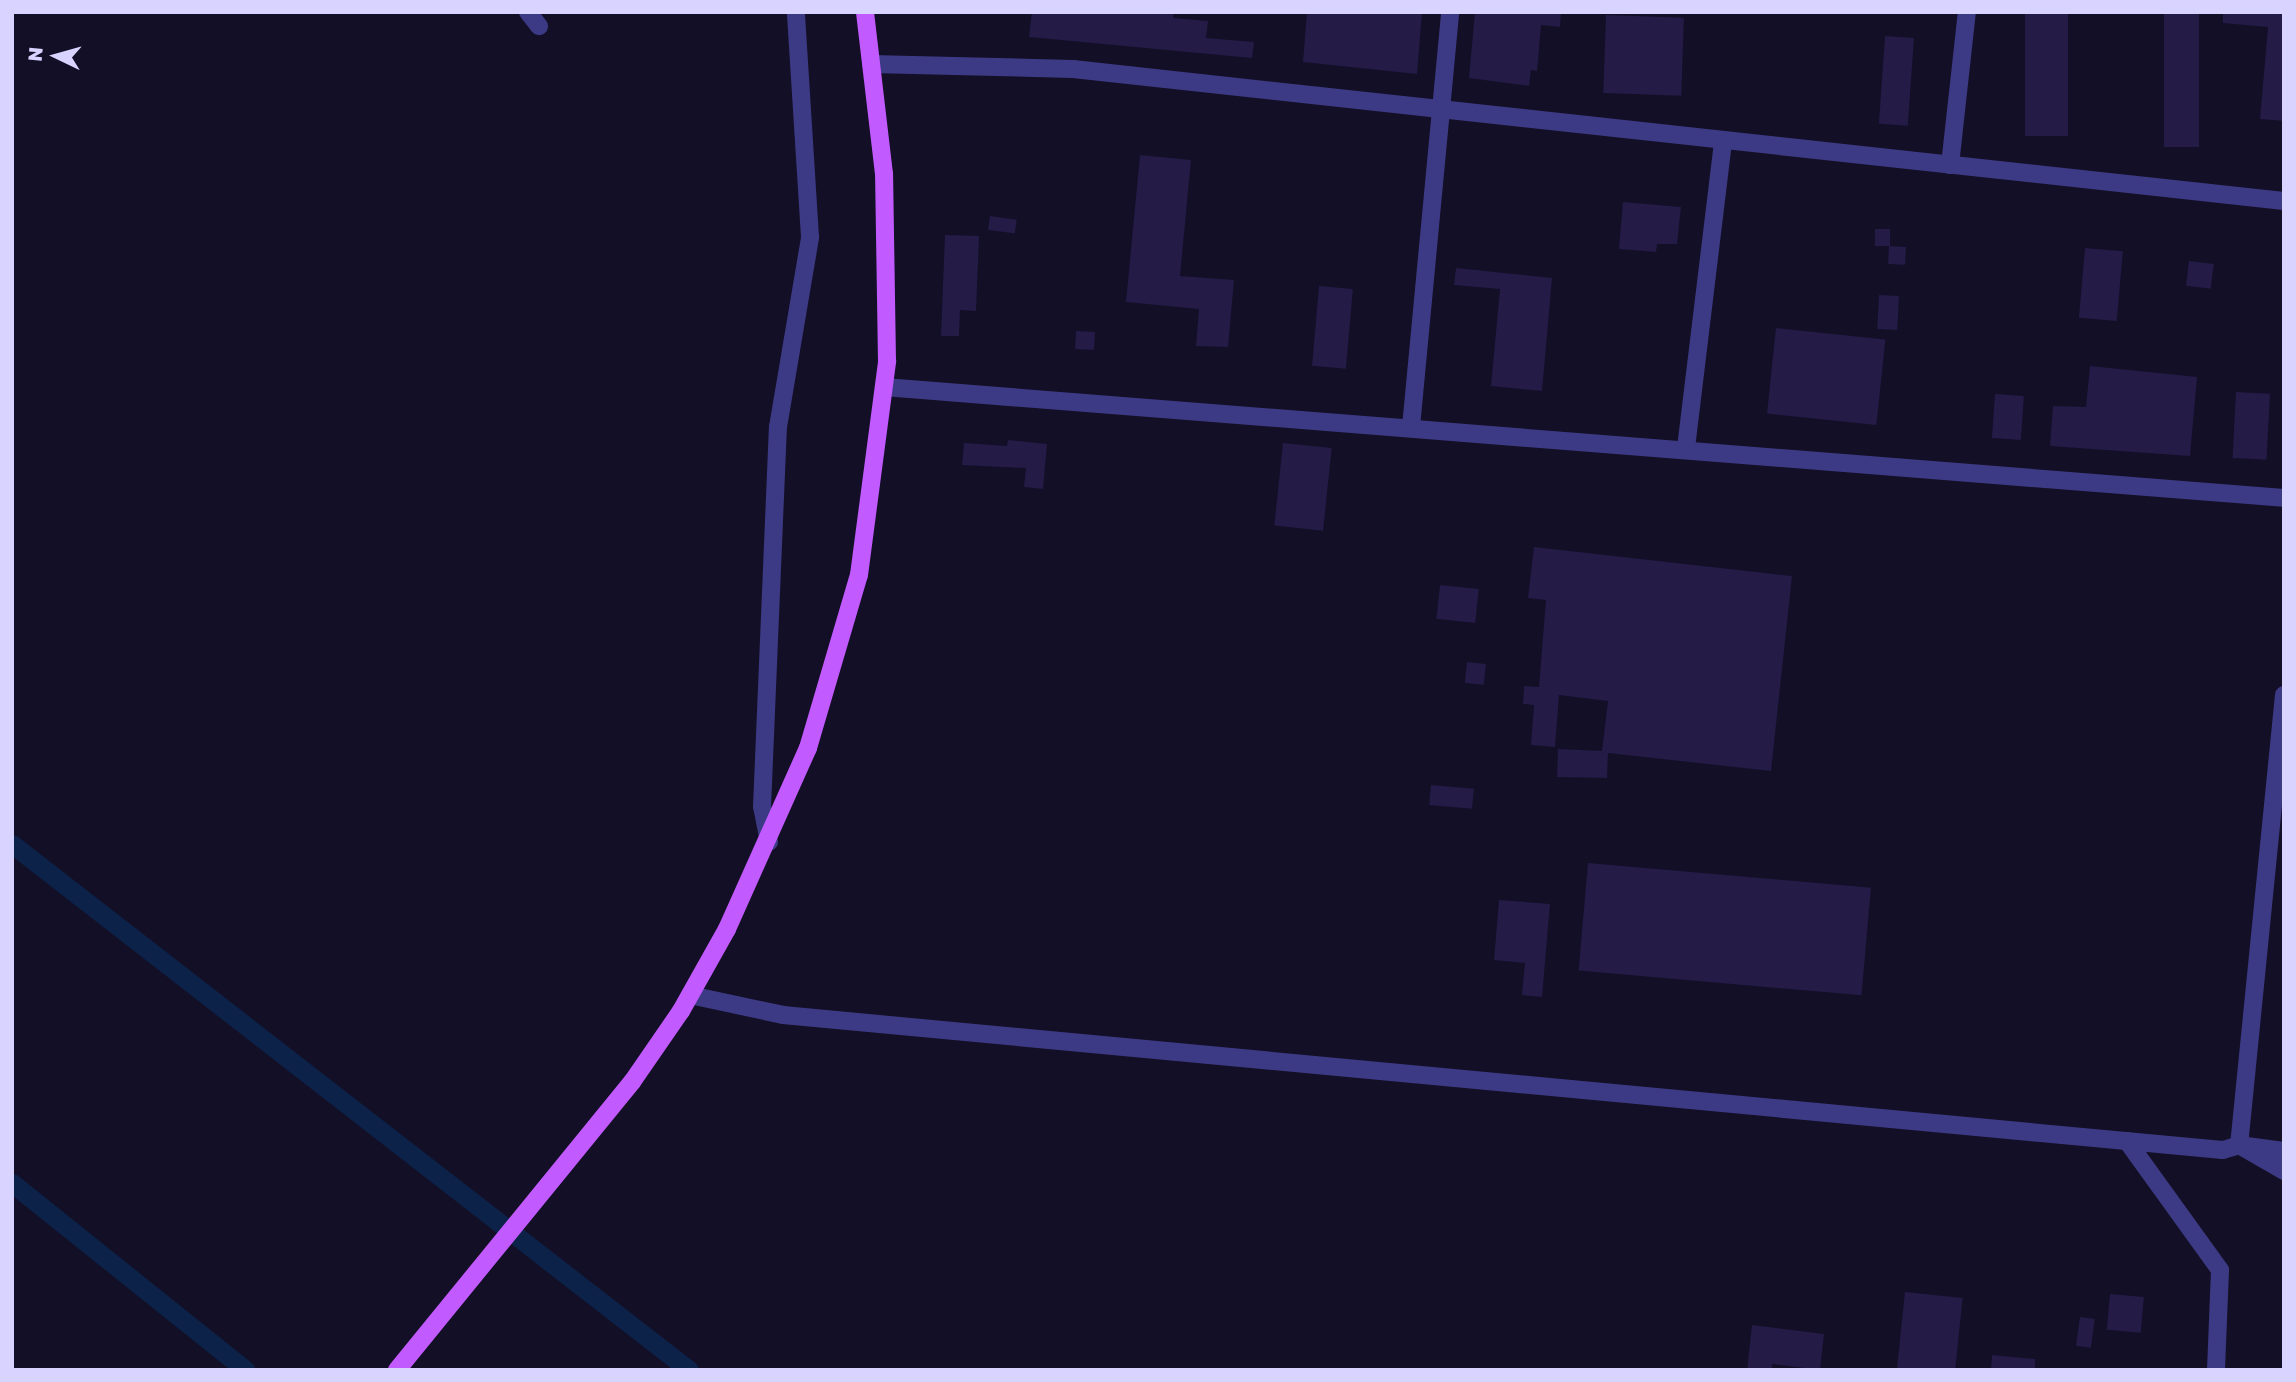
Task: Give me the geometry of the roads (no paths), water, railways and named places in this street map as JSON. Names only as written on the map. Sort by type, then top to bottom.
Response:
[{"type":"main road","points":[[397,1370],[486,1257],[632,1082],[690,995],[769,842],[808,748],[859,575],[884,387],[889,287],[872,64],[865,12]]},
{"type":"street","points":[[769,842],[762,807],[778,427],[810,237],[796,12]]},
{"type":"street","points":[[1411,427],[1450,12]]},
{"type":"street","points":[[1950,165],[1966,12]]},
{"type":"street","points":[[872,64],[1073,69],[2284,201]]},
{"type":"street","points":[[1686,448],[1723,140]]},
{"type":"street","points":[[884,387],[1686,448],[2284,498]]},
{"type":"street","points":[[2239,1145],[2280,776],[2284,695]]},
{"type":"street","points":[[690,995],[783,1015],[2223,1150],[2239,1145],[2284,1151]]},
{"type":"street","points":[[2127,1141],[2220,1270],[2216,1370]]},
{"type":"street","points":[[2239,1145],[2284,1171]]},
{"type":"waterway","points":[[12,844],[689,1370]]},
{"type":"waterway","points":[[12,1183],[245,1370]]}]
